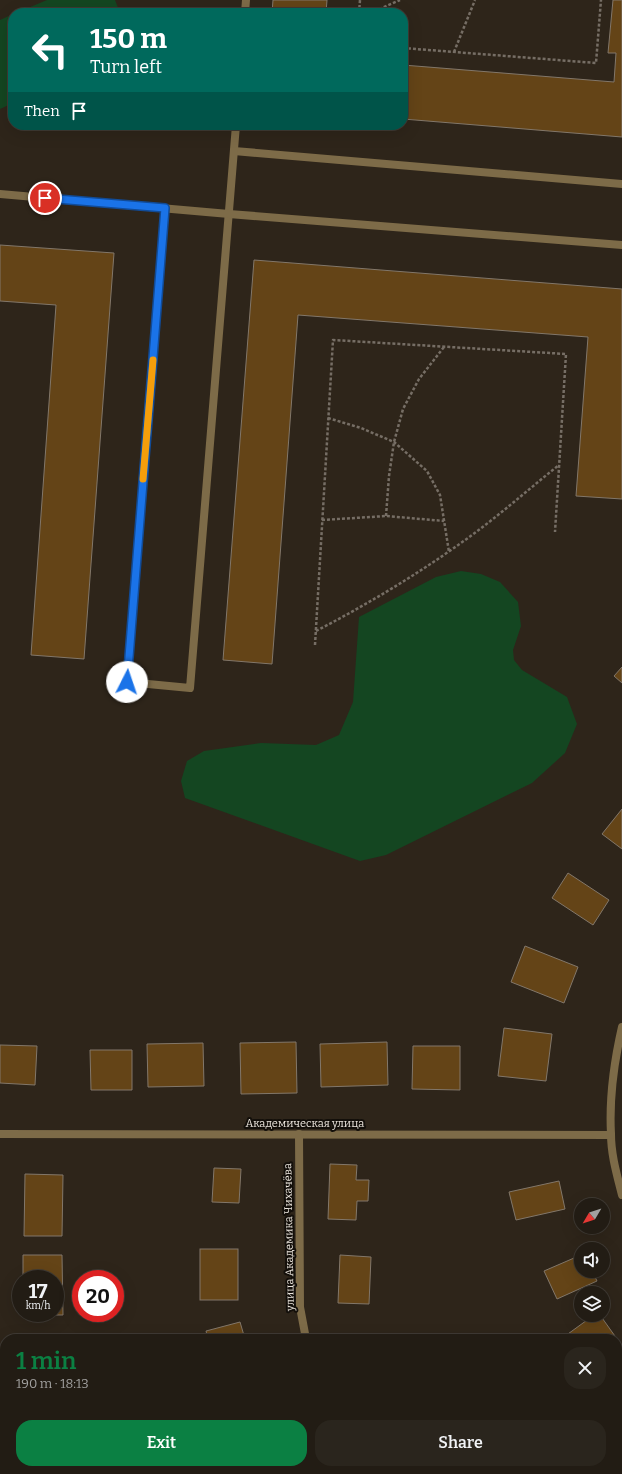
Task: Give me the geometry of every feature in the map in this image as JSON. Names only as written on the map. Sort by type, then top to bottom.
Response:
[{"type":"street","points":[[165,208],[127,682],[190,688],[236,130]]},
{"type":"street","points":[[234,151],[622,184]]},
{"type":"street","points":[[0,194],[229,214],[622,245]]},
{"type":"street","points":[[622,1027],[611,1101],[610,1135],[622,1195]]},
{"type":"street","name":"Академическая улица","points":[[0,1134],[610,1135]]},
{"type":"street","name":"улица Академика Чихачёва","points":[[299,1134],[300,1307],[305,1334]]},
{"type":"path","points":[[382,8],[400,0]]},
{"type":"path","points":[[454,52],[475,0]]},
{"type":"path","points":[[408,48],[596,63],[601,0]]},
{"type":"path","points":[[315,645],[333,340],[566,354],[555,532]]},
{"type":"path","points":[[386,516],[389,476],[394,442],[403,409],[419,379],[444,347]]},
{"type":"path","points":[[328,418],[361,428],[394,442],[427,471],[440,495],[448,552]]},
{"type":"path","points":[[316,631],[345,616],[448,552],[473,534],[559,465]]},
{"type":"path","points":[[322,520],[386,516],[444,521]]},
{"type":"green space","points":[[47,0],[115,0],[118,8],[28,8]]},
{"type":"green space","points":[[8,16],[8,105],[0,109],[0,20]]},
{"type":"green space","points":[[461,571],[481,574],[500,582],[518,602],[521,626],[513,650],[514,660],[522,670],[567,697],[577,724],[565,753],[532,783],[386,855],[360,861],[185,798],[181,781],[187,761],[204,751],[261,743],[316,745],[339,735],[353,702],[359,617],[436,577]]},
{"type":"building","points":[[273,0],[327,0],[326,8],[272,8]]},
{"type":"building","points":[[613,0],[622,0],[622,137],[408,119],[408,65],[614,82],[616,53],[608,53]]},
{"type":"building","points":[[0,245],[114,253],[84,659],[31,655],[56,305],[0,301]]},
{"type":"building","points":[[254,260],[622,289],[622,499],[576,496],[588,337],[298,315],[272,664],[223,660]]},
{"type":"building","points":[[622,667],[622,683],[614,676]]},
{"type":"building","points":[[622,809],[622,849],[602,834]]},
{"type":"building","points":[[568,873],[609,900],[593,925],[552,898]]},
{"type":"building","points":[[525,946],[578,967],[564,1003],[511,982]]},
{"type":"building","points":[[504,1028],[552,1034],[546,1081],[498,1076]]},
{"type":"building","points":[[296,1042],[297,1093],[241,1094],[240,1043]]},
{"type":"building","points":[[387,1042],[388,1085],[321,1087],[320,1044]]},
{"type":"building","points":[[203,1043],[204,1086],[148,1087],[147,1044]]},
{"type":"building","points":[[0,1045],[37,1046],[35,1085],[0,1083]]},
{"type":"building","points":[[413,1046],[460,1046],[460,1090],[412,1089]]},
{"type":"building","points":[[90,1050],[132,1050],[132,1090],[91,1090]]},
{"type":"building","points":[[330,1164],[357,1165],[356,1180],[369,1180],[368,1201],[357,1201],[356,1220],[328,1219]]},
{"type":"building","points":[[214,1168],[241,1169],[239,1203],[212,1202]]},
{"type":"building","points":[[25,1174],[63,1175],[62,1236],[24,1236]]},
{"type":"building","points":[[559,1181],[565,1209],[516,1220],[509,1192]]},
{"type":"building","points":[[200,1249],[238,1249],[238,1300],[200,1300]]},
{"type":"building","points":[[23,1255],[62,1255],[62,1270],[23,1270]]},
{"type":"building","points":[[340,1255],[371,1257],[369,1304],[338,1303]]},
{"type":"building","points":[[574,1258],[574,1278],[596,1278],[597,1281],[586,1286],[574,1286],[574,1291],[557,1299],[544,1271]]},
{"type":"building","points":[[240,1322],[244,1334],[207,1334],[206,1331]]},
{"type":"building","points":[[584,1322],[605,1322],[613,1334],[568,1334]]},
{"type":"slow traffic","points":[[143,479],[153,360]]},
{"type":"route","points":[[45,198],[165,208],[127,682]]}]
